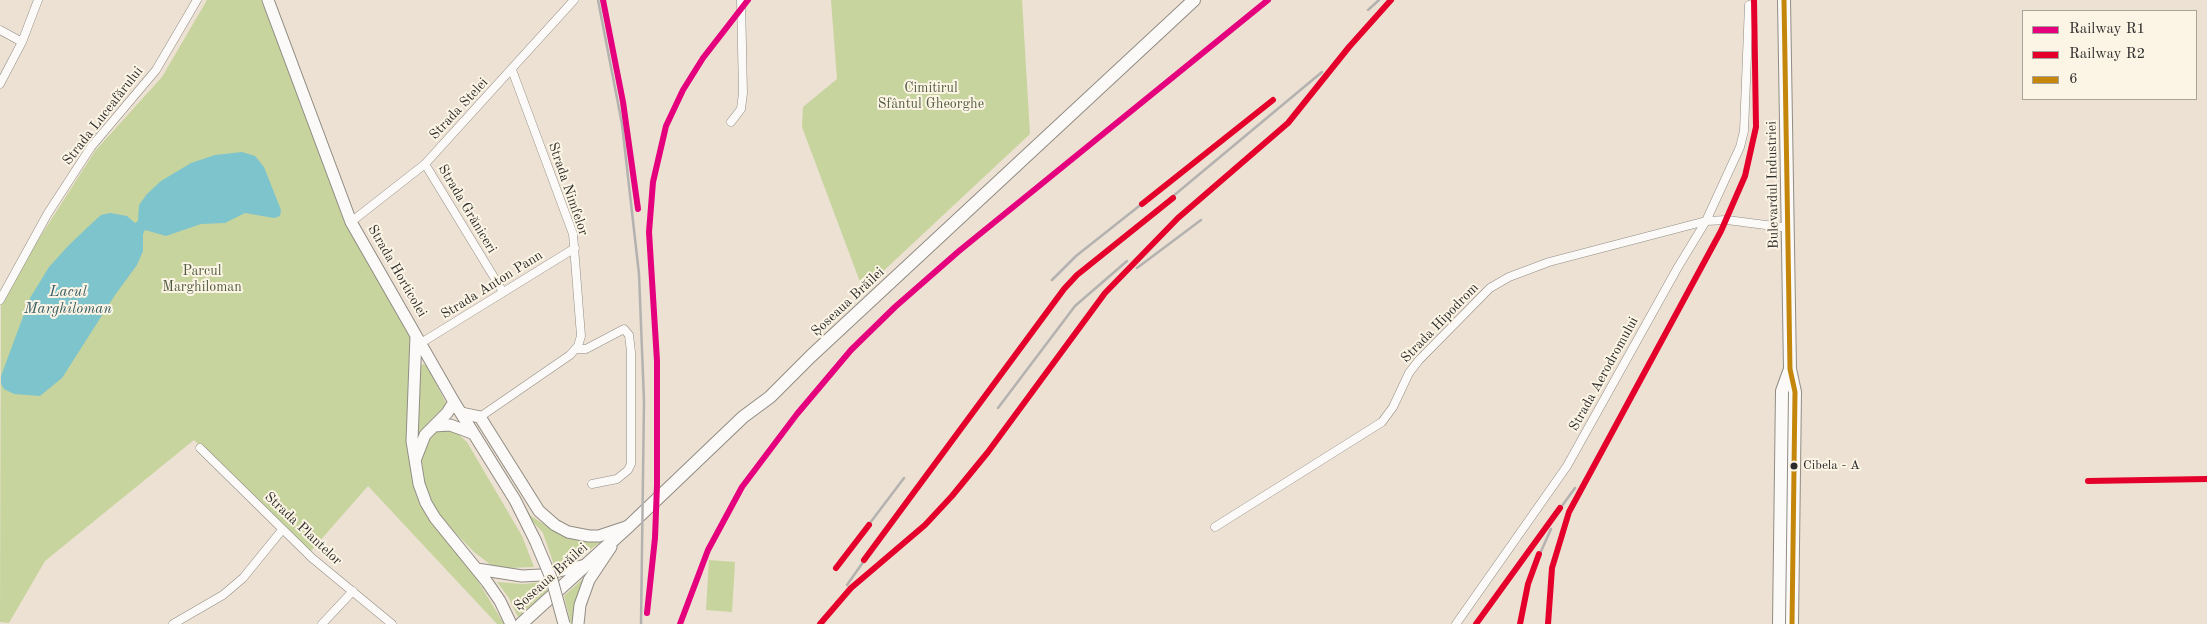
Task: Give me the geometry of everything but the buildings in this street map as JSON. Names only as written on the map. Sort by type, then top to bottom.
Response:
[{"type":"main road","name":"Strada Horticolei","points":[[268,0],[351,222],[472,433],[512,494],[552,580],[564,624]]},
{"type":"main road","name":"Șoseaua Brăilei","points":[[521,624],[630,525],[743,417],[770,397],[1194,0]]},
{"type":"main road","name":"Bulevardul Industriei","points":[[1784,0],[1790,369],[1795,392],[1792,624]]},
{"type":"main road","points":[[419,339],[415,375],[412,441],[415,462],[426,503],[449,536],[477,569],[500,601],[511,624]]},
{"type":"main road","points":[[415,375],[420,360],[430,360]]},
{"type":"main road","name":"Bulevardul Industriei","points":[[1779,624],[1782,392],[1790,369]]},
{"type":"main road","points":[[415,462],[425,435],[454,402]]},
{"type":"main road","points":[[461,413],[480,417],[532,501],[548,521],[568,532],[589,536],[599,536],[630,525]]},
{"type":"main road","points":[[434,426],[458,426],[472,433]]},
{"type":"main road","points":[[578,624],[580,605],[594,570],[630,525]]},
{"type":"main road","points":[[477,569],[513,575],[541,575],[586,565]]},
{"type":"street","points":[[0,84],[22,42],[38,0]]},
{"type":"street","name":"Strada Luceafărului","points":[[0,300],[53,204],[91,147],[156,70],[197,0]]},
{"type":"street","name":"Strada Stelei","points":[[351,222],[425,164],[574,0]]},
{"type":"street","points":[[731,122],[741,109],[742,101],[741,0]]},
{"type":"street","name":"Strada Aerodromului","points":[[1456,624],[1464,610],[1567,466],[1678,267],[1706,222],[1740,147],[1745,120],[1749,5]]},
{"type":"street","points":[[0,30],[22,42]]},
{"type":"street","name":"Strada Nimfelor","points":[[512,70],[573,234],[576,248],[581,336],[576,350]]},
{"type":"street","name":"Strada Grăniceri","points":[[425,164],[503,292]]},
{"type":"street","name":"Strada Hipodrom","points":[[1216,527],[1382,422],[1393,407],[1405,380],[1419,360],[1490,288],[1528,268],[1706,222],[1727,220],[1789,228]]},
{"type":"street","name":"Strada Anton Pann","points":[[419,339],[576,248]]},
{"type":"street","points":[[480,417],[576,350],[586,349],[624,329],[629,335],[631,352],[631,464],[628,470],[617,479],[592,484]]},
{"type":"street","name":"Strada Plantelor","points":[[200,448],[282,530],[392,624]]},
{"type":"street","points":[[173,624],[223,595],[243,578],[282,530]]},
{"type":"street","points":[[322,624],[354,591]]},
{"type":"green space","name":"Parcul Marghiloman","points":[[207,0],[261,0],[351,222],[412,326],[419,484],[504,624],[497,624],[368,486],[310,552],[194,440],[45,561],[9,623],[0,622],[1,298],[95,151],[162,77]]},
{"type":"green space","name":"Cimitirul Sfântul Gheorghe","points":[[831,0],[1022,0],[1030,134],[863,290],[802,127],[803,107],[837,79]]},
{"type":"green space","points":[[424,364],[428,368],[447,405],[417,436],[420,366]]},
{"type":"green space","points":[[443,428],[457,433],[467,442],[522,536],[534,567],[509,568],[491,565],[474,552],[443,520],[433,506],[426,490],[421,456],[428,435]]},
{"type":"green space","points":[[516,493],[531,516],[553,530],[604,540],[579,557],[554,565],[543,533],[527,515]]},
{"type":"green space","points":[[709,560],[735,562],[732,612],[706,610]]},
{"type":"green space","points":[[586,576],[575,624],[571,624],[564,596]]},
{"type":"green space","points":[[497,582],[523,584],[545,582],[547,591],[518,617],[509,598]]},
{"type":"water","name":"Lacul Marghiloman","points":[[242,152],[255,156],[264,167],[281,210],[280,216],[274,218],[245,213],[225,223],[201,224],[166,236],[145,230],[143,234],[143,251],[137,265],[115,295],[62,378],[40,396],[14,394],[4,389],[1,384],[1,376],[30,298],[49,267],[69,245],[101,215],[110,213],[127,216],[135,223],[138,221],[139,205],[147,194],[161,181],[191,163],[215,155]]},
{"type":"railway","points":[[598,0],[622,124],[639,274],[644,401],[641,624]]},
{"type":"railway","points":[[647,613],[655,538],[657,485],[657,361],[649,232],[653,182],[666,126],[683,90],[703,58],[748,0]]},
{"type":"railway","points":[[680,624],[708,550],[742,487],[797,414],[851,350],[895,307],[959,251],[1268,0]]},
{"type":"railway","points":[[1368,10],[1379,0]]},
{"type":"railway","points":[[820,624],[851,588],[925,525],[952,496],[988,452],[1105,293],[1178,218],[1288,123],[1349,47],[1391,0]]},
{"type":"railway","points":[[1548,624],[1552,568],[1569,512],[1721,231],[1745,176],[1756,127],[1754,0]]},
{"type":"railway","points":[[847,585],[916,487],[1070,282],[1322,72]]},
{"type":"railway","points":[[1052,280],[1076,256],[1273,100]]},
{"type":"railway","points":[[1137,268],[1201,220]]},
{"type":"railway","points":[[998,408],[1075,306],[1127,261]]},
{"type":"railway","points":[[836,568],[904,478]]},
{"type":"railway","points":[[2088,481],[2207,479]]},
{"type":"railway","points":[[1476,624],[1575,488]]},
{"type":"railway","points":[[1520,624],[1530,576],[1551,529]]},
{"type":"rail line","name":"R1","points":[[603,0],[623,102],[638,209]]},
{"type":"rail line","name":"R1","points":[[647,613],[655,538],[657,485],[657,361],[649,232],[653,182],[666,126],[683,90],[703,58],[748,0]]},
{"type":"rail line","name":"R1","points":[[680,624],[708,550],[742,487],[797,414],[851,350],[895,307],[959,251],[1268,0]]},
{"type":"rail line","name":"R2","points":[[820,624],[851,588],[925,525],[952,496],[988,452],[1105,293],[1178,218],[1288,123],[1349,47],[1391,0]]},
{"type":"rail line","name":"R2","points":[[1548,624],[1552,568],[1569,512],[1721,231],[1745,176],[1756,127],[1754,0]]},
{"type":"rail line","name":"R2","points":[[1142,204],[1273,100]]},
{"type":"rail line","name":"R2","points":[[864,560],[1064,289],[1077,275],[1173,198]]},
{"type":"rail line","name":"R2","points":[[2088,481],[2207,479]]},
{"type":"rail line","name":"R2","points":[[1476,624],[1560,508]]},
{"type":"rail line","name":"R2","points":[[836,568],[869,525]]},
{"type":"rail line","name":"R2","points":[[1520,624],[1528,584],[1539,554]]},
{"type":"transit line","name":"6","points":[[1784,0],[1790,369],[1795,392],[1792,624]]},
{"type":"place","name":"Cibela - A","points":[[1794,466]]}]
